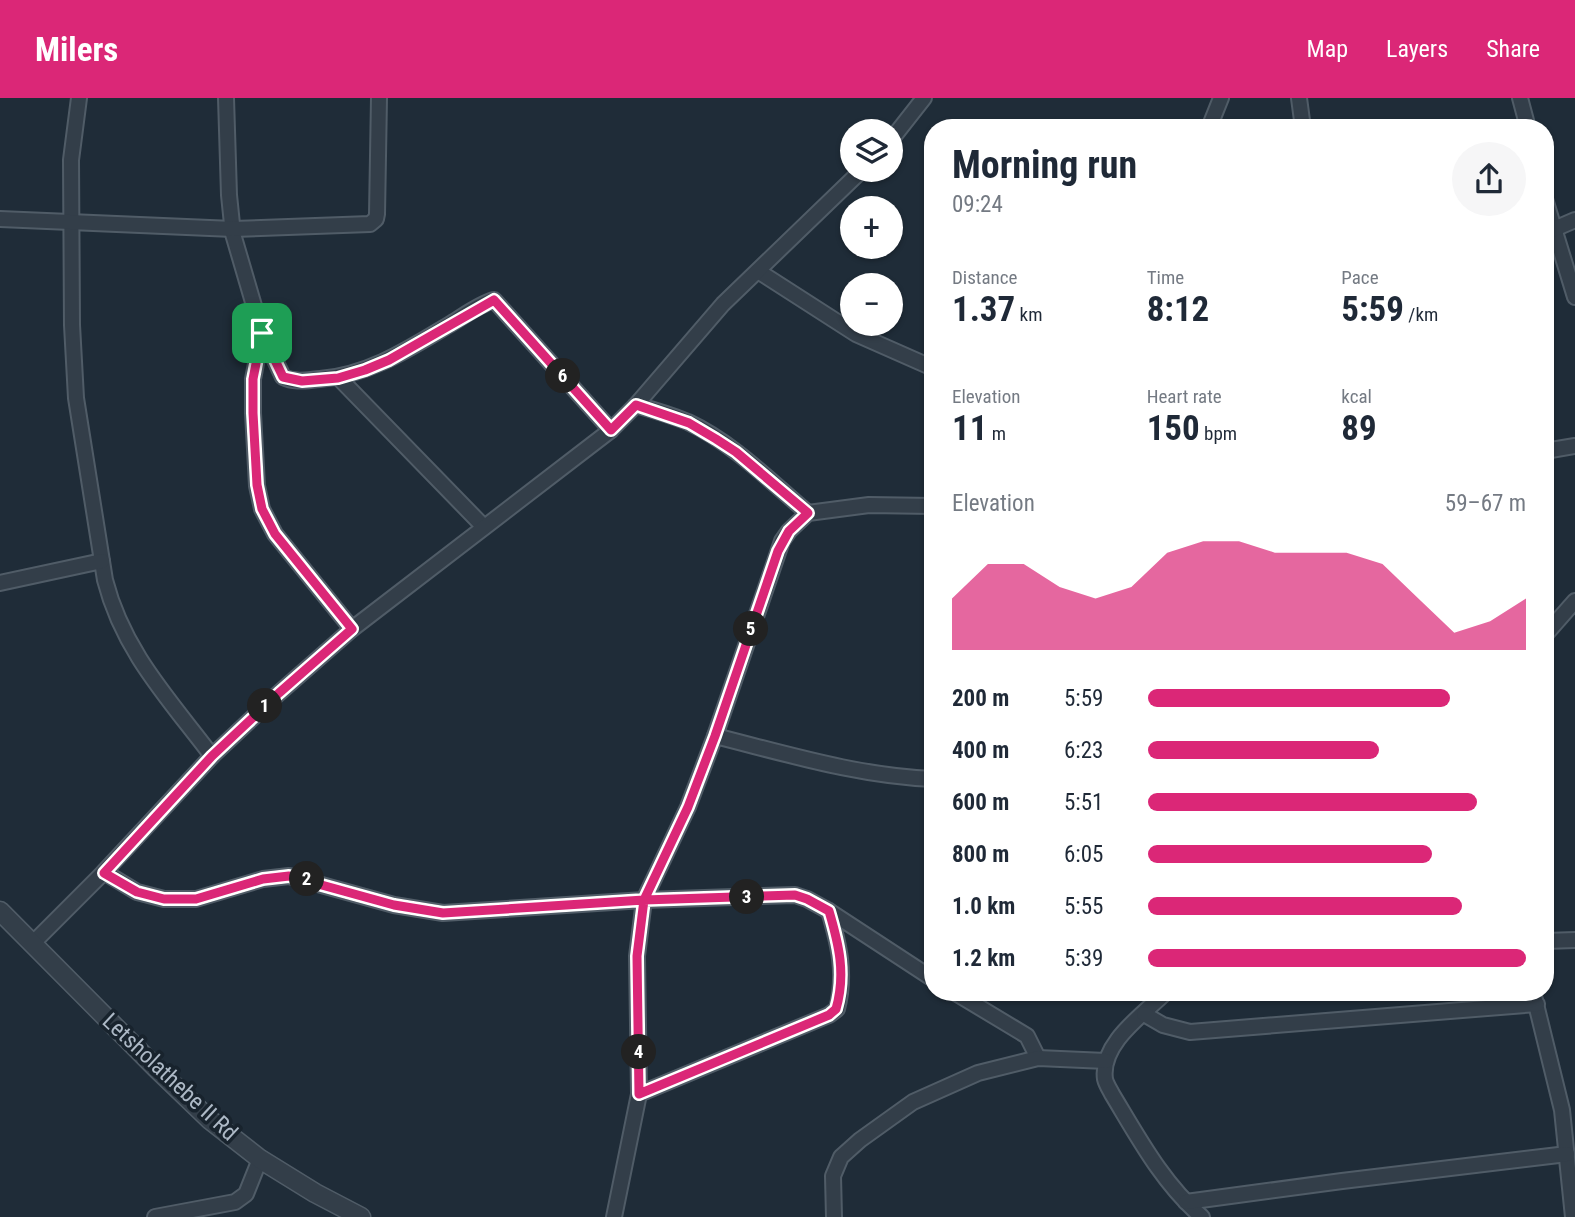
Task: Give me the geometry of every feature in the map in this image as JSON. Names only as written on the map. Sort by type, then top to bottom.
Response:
[{"type":"street","points":[[79,98],[71,160],[72,326],[76,398],[102,561],[113,609],[128,642],[212,756]]},
{"type":"street","points":[[226,98],[229,195],[233,229],[262,333],[283,377],[302,381],[338,378],[365,370],[389,360],[494,300],[611,430]]},
{"type":"street","points":[[0,219],[233,229],[364,225],[374,222],[377,214],[379,98]]},
{"type":"street","points":[[903,125],[924,98]]},
{"type":"street","points":[[1213,119],[1221,98]]},
{"type":"street","points":[[1299,98],[1302,119]]},
{"type":"street","points":[[1520,98],[1526,119]]},
{"type":"street","points":[[33,943],[104,873],[212,756],[279,693],[352,629],[611,430],[636,405],[715,312],[850,182]]},
{"type":"street","points":[[1554,229],[1575,220]]},
{"type":"street","points":[[1554,242],[1575,297]]},
{"type":"street","points":[[758,271],[856,334],[924,364]]},
{"type":"street","points":[[262,333],[253,379],[257,485],[262,509],[275,534],[352,629]]},
{"type":"street","points":[[338,378],[484,527]]},
{"type":"street","points":[[636,405],[689,423],[716,439],[736,452],[808,513]]},
{"type":"street","points":[[1554,449],[1575,446]]},
{"type":"street","points":[[614,1217],[639,1094],[637,956],[644,900],[688,807],[778,551],[789,531],[808,513],[869,505],[924,506]]},
{"type":"street","points":[[0,583],[102,561]]},
{"type":"street","points":[[1554,625],[1575,601]]},
{"type":"street","points":[[715,736],[858,772],[924,779]]},
{"type":"street","points":[[104,873],[137,892],[164,899],[196,899],[263,879],[289,876],[394,905],[443,913],[644,900],[795,895],[829,911],[924,973]]},
{"type":"street","name":"Letsholathebe II Rd","points":[[0,911],[211,1120],[260,1159],[361,1217]]},
{"type":"street","points":[[639,1094],[829,1015],[836,1009],[843,975],[829,911]]},
{"type":"street","points":[[1554,941],[1575,940]]},
{"type":"street","points":[[969,1001],[1027,1036],[1038,1058]]},
{"type":"street","points":[[1157,1001],[1125,1031],[1113,1047],[1106,1061],[1105,1080],[1164,1176],[1202,1217]]},
{"type":"street","points":[[1144,1014],[1163,1025],[1190,1032],[1505,1001]]},
{"type":"street","points":[[1536,1001],[1562,1110],[1573,1217]]},
{"type":"street","points":[[834,1217],[833,1176],[841,1157],[912,1102],[978,1073],[1038,1058],[1106,1061]]},
{"type":"street","points":[[1186,1202],[1567,1154]]},
{"type":"street","points":[[155,1217],[235,1202],[246,1194],[260,1159]]},
{"type":"route","points":[[262,333],[253,379],[258,497],[267,522],[275,534],[352,629],[212,756],[104,873],[137,892],[164,899],[196,899],[263,879],[289,876],[394,905],[443,913],[644,900],[801,896],[829,911],[839,947],[843,975],[841,994],[836,1009],[829,1015],[639,1094],[637,956],[644,900],[688,807],[782,541],[808,513],[736,452],[689,423],[636,405],[611,430],[494,300],[389,360],[338,378],[302,381],[283,377],[262,333]]}]
